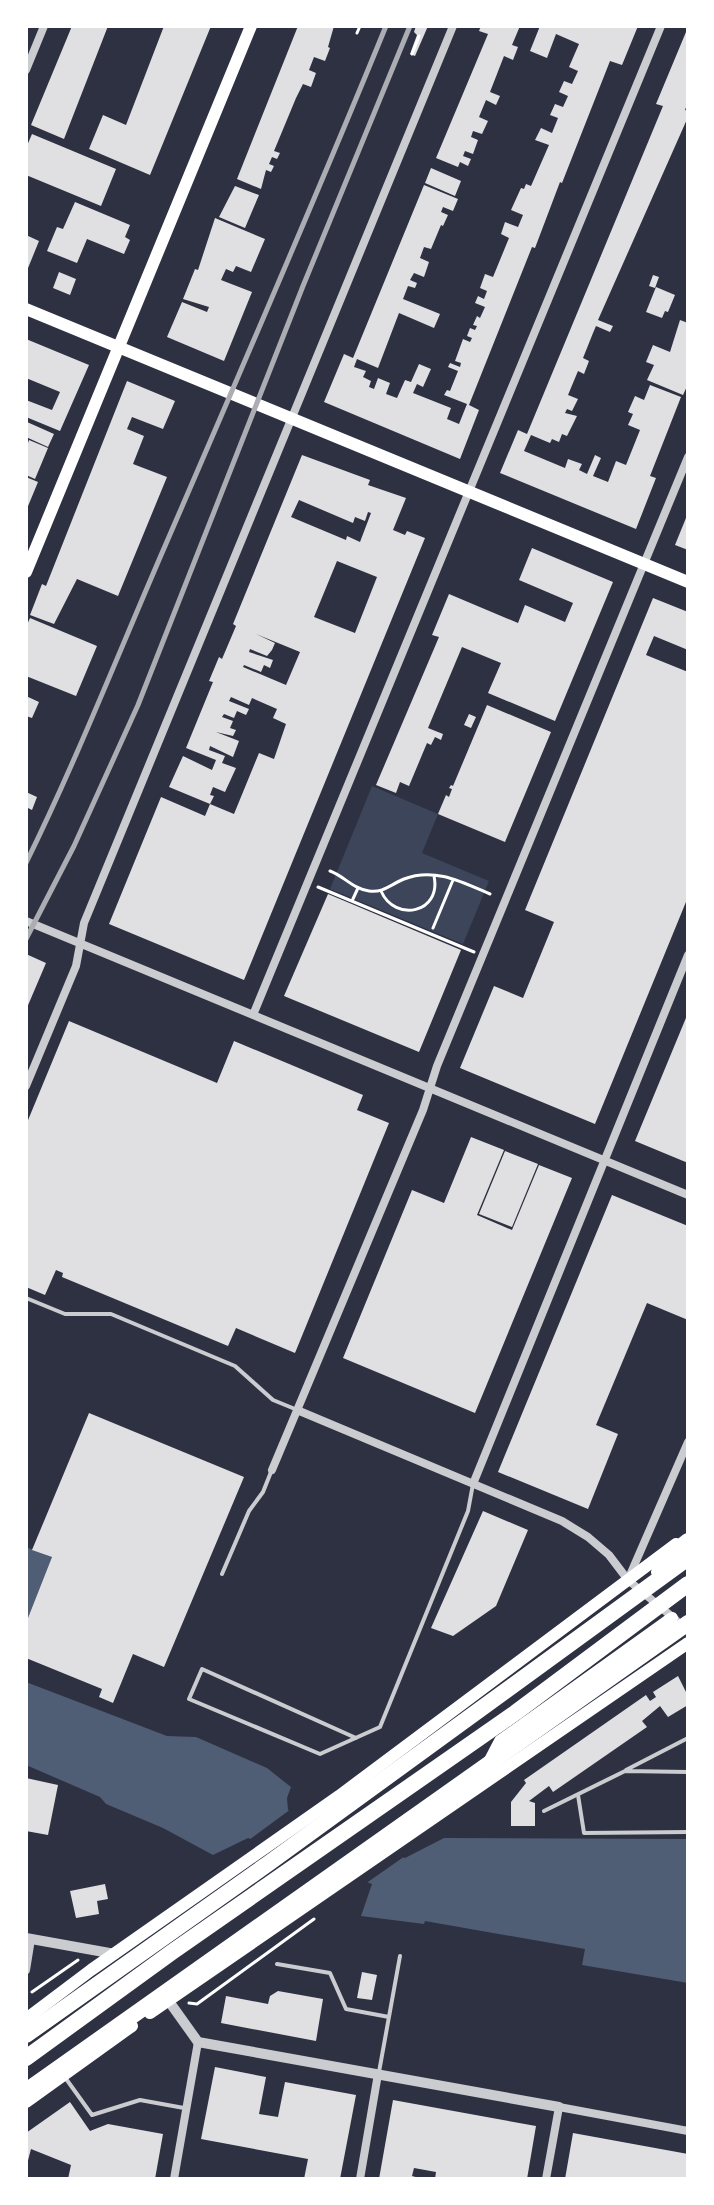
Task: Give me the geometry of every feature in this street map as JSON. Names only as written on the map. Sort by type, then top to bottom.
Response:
[{"type":"highway","points":[[644,1589],[688,1538]]},
{"type":"highway","points":[[26,2035],[269,1863],[688,1558]]},
{"type":"highway","points":[[26,2058],[172,1952],[515,1713],[688,1584]]},
{"type":"highway","points":[[26,2091],[680,1620]]},
{"type":"main road","points":[[26,572],[251,26]]},
{"type":"main road","points":[[26,309],[688,582]]},
{"type":"main road","points":[[26,2019],[339,1796],[688,1538]]},
{"type":"main road","points":[[473,1791],[500,1741],[680,1620]]},
{"type":"main road","points":[[26,2102],[168,2000],[688,1643]]},
{"type":"street","points":[[26,70],[44,26]]},
{"type":"street","points":[[26,1086],[76,966],[84,923],[453,26]]},
{"type":"street","points":[[253,1015],[661,26]]},
{"type":"street","points":[[272,1470],[688,457]]},
{"type":"street","points":[[26,921],[688,1195]]},
{"type":"street","points":[[473,1484],[688,955]]},
{"type":"street","points":[[297,1410],[562,1521],[609,1555],[628,1580],[680,1620],[688,1631]]},
{"type":"street","points":[[628,1580],[688,1442]]},
{"type":"street","points":[[26,1970],[29,1938],[115,1954]]},
{"type":"street","points":[[168,2000],[198,2042],[688,2131]]},
{"type":"street","points":[[174,2179],[198,2042]]},
{"type":"street","points":[[360,2179],[378,2074]]},
{"type":"street","points":[[546,2179],[559,2107]]},
{"type":"lane","points":[[26,1298],[65,1314],[111,1314],[138,1325],[235,1366],[273,1400],[297,1410]]},
{"type":"lane","points":[[222,1574],[249,1511],[263,1492],[272,1470]]},
{"type":"lane","points":[[356,1738],[202,1669],[189,1699],[320,1754],[356,1738],[380,1727],[468,1511],[473,1484]]},
{"type":"lane","points":[[544,1811],[688,1738]]},
{"type":"lane","points":[[625,1771],[688,1772]]},
{"type":"lane","points":[[578,1795],[584,1833],[688,1832]]},
{"type":"lane","points":[[378,2074],[400,1956]]},
{"type":"lane","points":[[277,1964],[330,1973],[346,2009],[389,2017]]},
{"type":"lane","points":[[63,2076],[92,2115],[140,2100],[186,2108]]},
{"type":"path","points":[[357,33],[360,26]]},
{"type":"path","points":[[412,54],[419,36]]},
{"type":"path","points":[[330,871],[358,888],[381,891],[403,879],[434,875],[490,894]]},
{"type":"path","points":[[381,891],[389,904],[396,908],[416,910],[433,898],[434,875]]},
{"type":"path","points":[[433,928],[453,879]]},
{"type":"path","points":[[307,883],[482,955]]},
{"type":"path","points":[[352,901],[358,888]]},
{"type":"path","points":[[197,2004],[323,1912]]},
{"type":"path","points":[[32,1992],[78,1960]]},
{"type":"shaded area","points":[[372,786],[438,814],[422,853],[489,881],[463,944],[330,889]]},
{"type":"shaded area","points":[[26,1547],[52,1557],[26,1623]]},
{"type":"shaded area","points":[[26,1682],[167,1736],[196,1737],[267,1768],[291,1787],[287,1798],[288,1810],[405,1858],[444,1838],[688,1839],[688,1983],[582,1965],[585,1949],[425,1921],[424,1924],[361,1916],[372,1884],[248,1838],[213,1855],[163,1828],[106,1804],[100,1797],[26,1765]]},
{"type":"pier","points":[[291,1809],[397,1850],[395,1852],[405,1856],[365,1884],[249,1840]]},
{"type":"building","points":[[72,26],[108,26],[64,139],[31,125]]},
{"type":"building","points":[[164,26],[211,26],[150,175],[89,149],[103,115],[126,125]]},
{"type":"building","points":[[298,26],[334,26],[330,48],[325,61],[314,57],[309,70],[316,73],[311,87],[303,84],[296,98],[274,151],[280,153],[277,159],[272,157],[269,164],[274,166],[271,172],[266,170],[261,189],[237,179]]},
{"type":"building","points":[[416,26],[428,26],[415,56],[410,54],[417,35],[414,32]]},
{"type":"building","points":[[481,26],[520,26],[512,45],[518,47],[513,60],[504,56],[490,92],[500,96],[496,105],[486,100],[479,117],[488,121],[482,134],[473,131],[471,137],[478,140],[473,154],[465,151],[463,156],[471,159],[468,166],[460,162],[458,167],[436,158],[488,34],[479,31]]},
{"type":"building","points":[[540,26],[638,26],[622,65],[610,61],[535,248],[532,247],[469,405],[479,410],[460,459],[324,402],[344,354],[353,358],[424,185],[458,199],[453,211],[443,207],[441,212],[448,215],[431,249],[424,247],[420,258],[429,262],[424,277],[414,273],[410,280],[417,283],[415,288],[408,286],[403,299],[440,314],[434,328],[399,313],[378,368],[357,359],[354,367],[366,371],[363,377],[371,381],[369,387],[374,389],[378,378],[390,383],[386,394],[397,398],[405,380],[411,382],[419,364],[431,369],[423,387],[417,384],[413,393],[451,408],[447,419],[459,424],[467,404],[444,395],[447,390],[450,391],[458,371],[448,367],[450,363],[460,367],[461,363],[455,361],[463,339],[470,342],[472,338],[467,336],[470,328],[475,330],[477,326],[473,325],[485,307],[475,303],[478,296],[484,299],[487,291],[480,288],[485,274],[493,277],[509,238],[501,234],[505,222],[518,227],[523,215],[511,210],[521,188],[524,189],[526,184],[531,186],[549,145],[535,140],[541,128],[552,133],[558,118],[550,115],[555,104],[563,107],[568,96],[559,92],[564,81],[572,84],[578,71],[569,67],[579,44],[556,34],[547,58],[530,51]]},
{"type":"building","points":[[686,32],[688,102],[685,110],[688,117],[598,320],[613,326],[610,332],[596,326],[593,333],[583,358],[589,361],[584,374],[578,371],[568,395],[578,399],[572,411],[567,409],[565,413],[577,416],[567,436],[562,434],[559,442],[552,439],[550,443],[531,435],[524,451],[565,468],[568,459],[582,464],[579,470],[587,474],[595,455],[601,458],[593,476],[608,482],[616,461],[626,465],[640,430],[628,425],[633,414],[628,412],[635,396],[644,400],[650,385],[681,397],[650,476],[656,478],[636,529],[500,473],[518,430],[527,434],[663,106],[656,104]]},
{"type":"building","points":[[32,134],[116,169],[101,206],[26,175],[26,148]]},
{"type":"building","points":[[431,168],[461,181],[455,196],[425,183]]},
{"type":"building","points":[[235,186],[259,195],[245,228],[219,217]]},
{"type":"building","points":[[75,202],[130,225],[125,237],[130,240],[124,254],[87,239],[77,263],[47,251],[57,227],[63,229]]},
{"type":"building","points":[[215,218],[265,239],[251,272],[236,266],[233,272],[226,269],[221,280],[252,292],[224,361],[167,337],[182,302],[207,312],[209,307],[183,299],[195,269],[198,270]]},
{"type":"building","points":[[26,235],[39,241],[26,273]]},
{"type":"building","points":[[59,272],[76,279],[70,295],[53,288]]},
{"type":"building","points":[[653,275],[659,277],[655,288],[649,286]]},
{"type":"building","points":[[656,287],[675,295],[662,318],[646,312]]},
{"type":"building","points":[[680,320],[688,323],[688,384],[683,395],[647,380],[654,365],[646,362],[653,345],[670,352]]},
{"type":"building","points":[[26,339],[89,365],[60,431],[26,417],[26,400],[52,410],[60,392],[26,378]]},
{"type":"building","points":[[127,381],[175,401],[163,429],[132,417],[127,429],[144,436],[133,464],[167,477],[118,596],[77,579],[54,624],[30,615],[42,584],[46,586]]},
{"type":"building","points":[[27,422],[54,434],[48,447],[26,437]]},
{"type":"building","points":[[29,440],[48,448],[35,479],[26,475]]},
{"type":"building","points":[[302,455],[370,480],[368,485],[406,498],[393,530],[405,535],[407,531],[425,538],[244,980],[109,924],[161,797],[205,816],[210,804],[169,787],[183,756],[212,770],[216,760],[186,748],[213,682],[209,681],[236,626],[233,624]],"holes":[[[299,500],[353,523],[355,517],[365,521],[368,512],[371,513],[360,542],[347,536],[346,540],[291,517]],[[337,561],[377,577],[355,633],[314,617]],[[256,634],[300,652],[286,685],[243,667],[261,672],[264,665],[270,668],[273,660],[249,652],[250,649],[267,656],[275,643]],[[231,697],[249,705],[252,698],[277,709],[273,718],[286,724],[274,759],[259,753],[234,814],[210,804],[214,796],[210,795],[213,787],[225,792],[236,768],[222,763],[225,756],[209,750],[210,746],[233,757],[239,741],[216,732],[233,736],[236,730],[230,728],[233,721],[222,717],[224,714],[234,718],[237,711],[246,715],[249,709],[229,701]]]},
{"type":"building","points":[[26,477],[38,482],[26,511]]},
{"type":"building","points":[[688,513],[688,550],[675,545]]},
{"type":"building","points":[[532,548],[613,582],[555,721],[488,693],[501,663],[462,647],[428,728],[443,734],[441,740],[435,737],[431,745],[427,743],[409,786],[400,782],[396,793],[376,785],[439,637],[432,635],[449,594],[518,623],[525,605],[565,622],[573,603],[519,580]]},
{"type":"building","points":[[653,598],[688,612],[688,650],[654,636],[646,655],[688,672],[688,897],[595,1124],[460,1068],[494,986],[523,998],[554,922],[525,910]]},
{"type":"building","points":[[30,618],[97,646],[76,696],[26,676],[26,627]]},
{"type":"building","points":[[26,696],[39,702],[32,718],[26,716]]},
{"type":"building","points":[[487,705],[551,732],[505,842],[438,814],[446,795],[449,797],[452,789],[449,788],[453,786]]},
{"type":"building","points":[[469,714],[476,717],[471,728],[464,725]]},
{"type":"building","points":[[26,792],[37,797],[32,810],[26,807]]},
{"type":"building","points":[[328,894],[461,950],[419,1052],[284,996]]},
{"type":"building","points":[[26,954],[46,963],[26,1010]]},
{"type":"building","points":[[688,1013],[688,1163],[635,1141]]},
{"type":"building","points":[[69,1021],[217,1083],[234,1041],[363,1095],[357,1110],[389,1123],[295,1353],[236,1328],[228,1346],[62,1277],[63,1273],[56,1270],[45,1295],[26,1287],[26,1125]]},
{"type":"building","points":[[471,1137],[504,1150],[477,1215],[512,1230],[539,1165],[572,1178],[475,1413],[343,1358],[412,1190],[444,1203]]},
{"type":"building","points":[[505,1151],[538,1164],[512,1227],[479,1214]]},
{"type":"building","points":[[612,1195],[688,1226],[688,1320],[647,1303],[596,1425],[618,1434],[588,1509],[498,1472]]},
{"type":"building","points":[[89,1413],[244,1477],[164,1667],[133,1654],[113,1703],[99,1697],[102,1689],[26,1658],[26,1623],[52,1557],[32,1550]]},
{"type":"building","points":[[483,1511],[528,1530],[496,1606],[453,1636],[431,1628]]},
{"type":"building","points":[[678,1676],[688,1696],[688,1705],[668,1717],[660,1706],[642,1721],[647,1727],[553,1792],[549,1786],[529,1801],[535,1803],[535,1826],[511,1826],[511,1802],[526,1783],[524,1780],[646,1695],[650,1701],[656,1697],[653,1692]]},
{"type":"building","points":[[26,1778],[58,1785],[48,1835],[26,1831]]},
{"type":"building","points":[[105,1884],[108,1899],[97,1901],[99,1914],[76,1918],[70,1891]]},
{"type":"building","points":[[362,1972],[377,1975],[372,2000],[357,1998]]},
{"type":"building","points":[[278,1991],[323,1999],[316,2041],[221,2023],[226,1996],[268,2004],[270,1996]]},
{"type":"building","points":[[215,2067],[266,2077],[259,2114],[278,2117],[285,2082],[356,2095],[340,2179],[304,2179],[308,2159],[201,2139]]},
{"type":"building","points":[[393,2100],[536,2126],[527,2179],[435,2179],[436,2172],[414,2168],[412,2176],[423,2179],[379,2179]]},
{"type":"building","points":[[70,2102],[90,2131],[108,2124],[163,2134],[155,2179],[68,2179],[71,2165],[31,2149],[26,2168],[26,2133]]},
{"type":"building","points":[[573,2133],[688,2154],[688,2179],[565,2179]]},
{"type":"railway","points":[[26,863],[97,705],[386,26]]},
{"type":"railway","points":[[26,939],[74,846],[138,705],[303,286],[410,26]]}]
